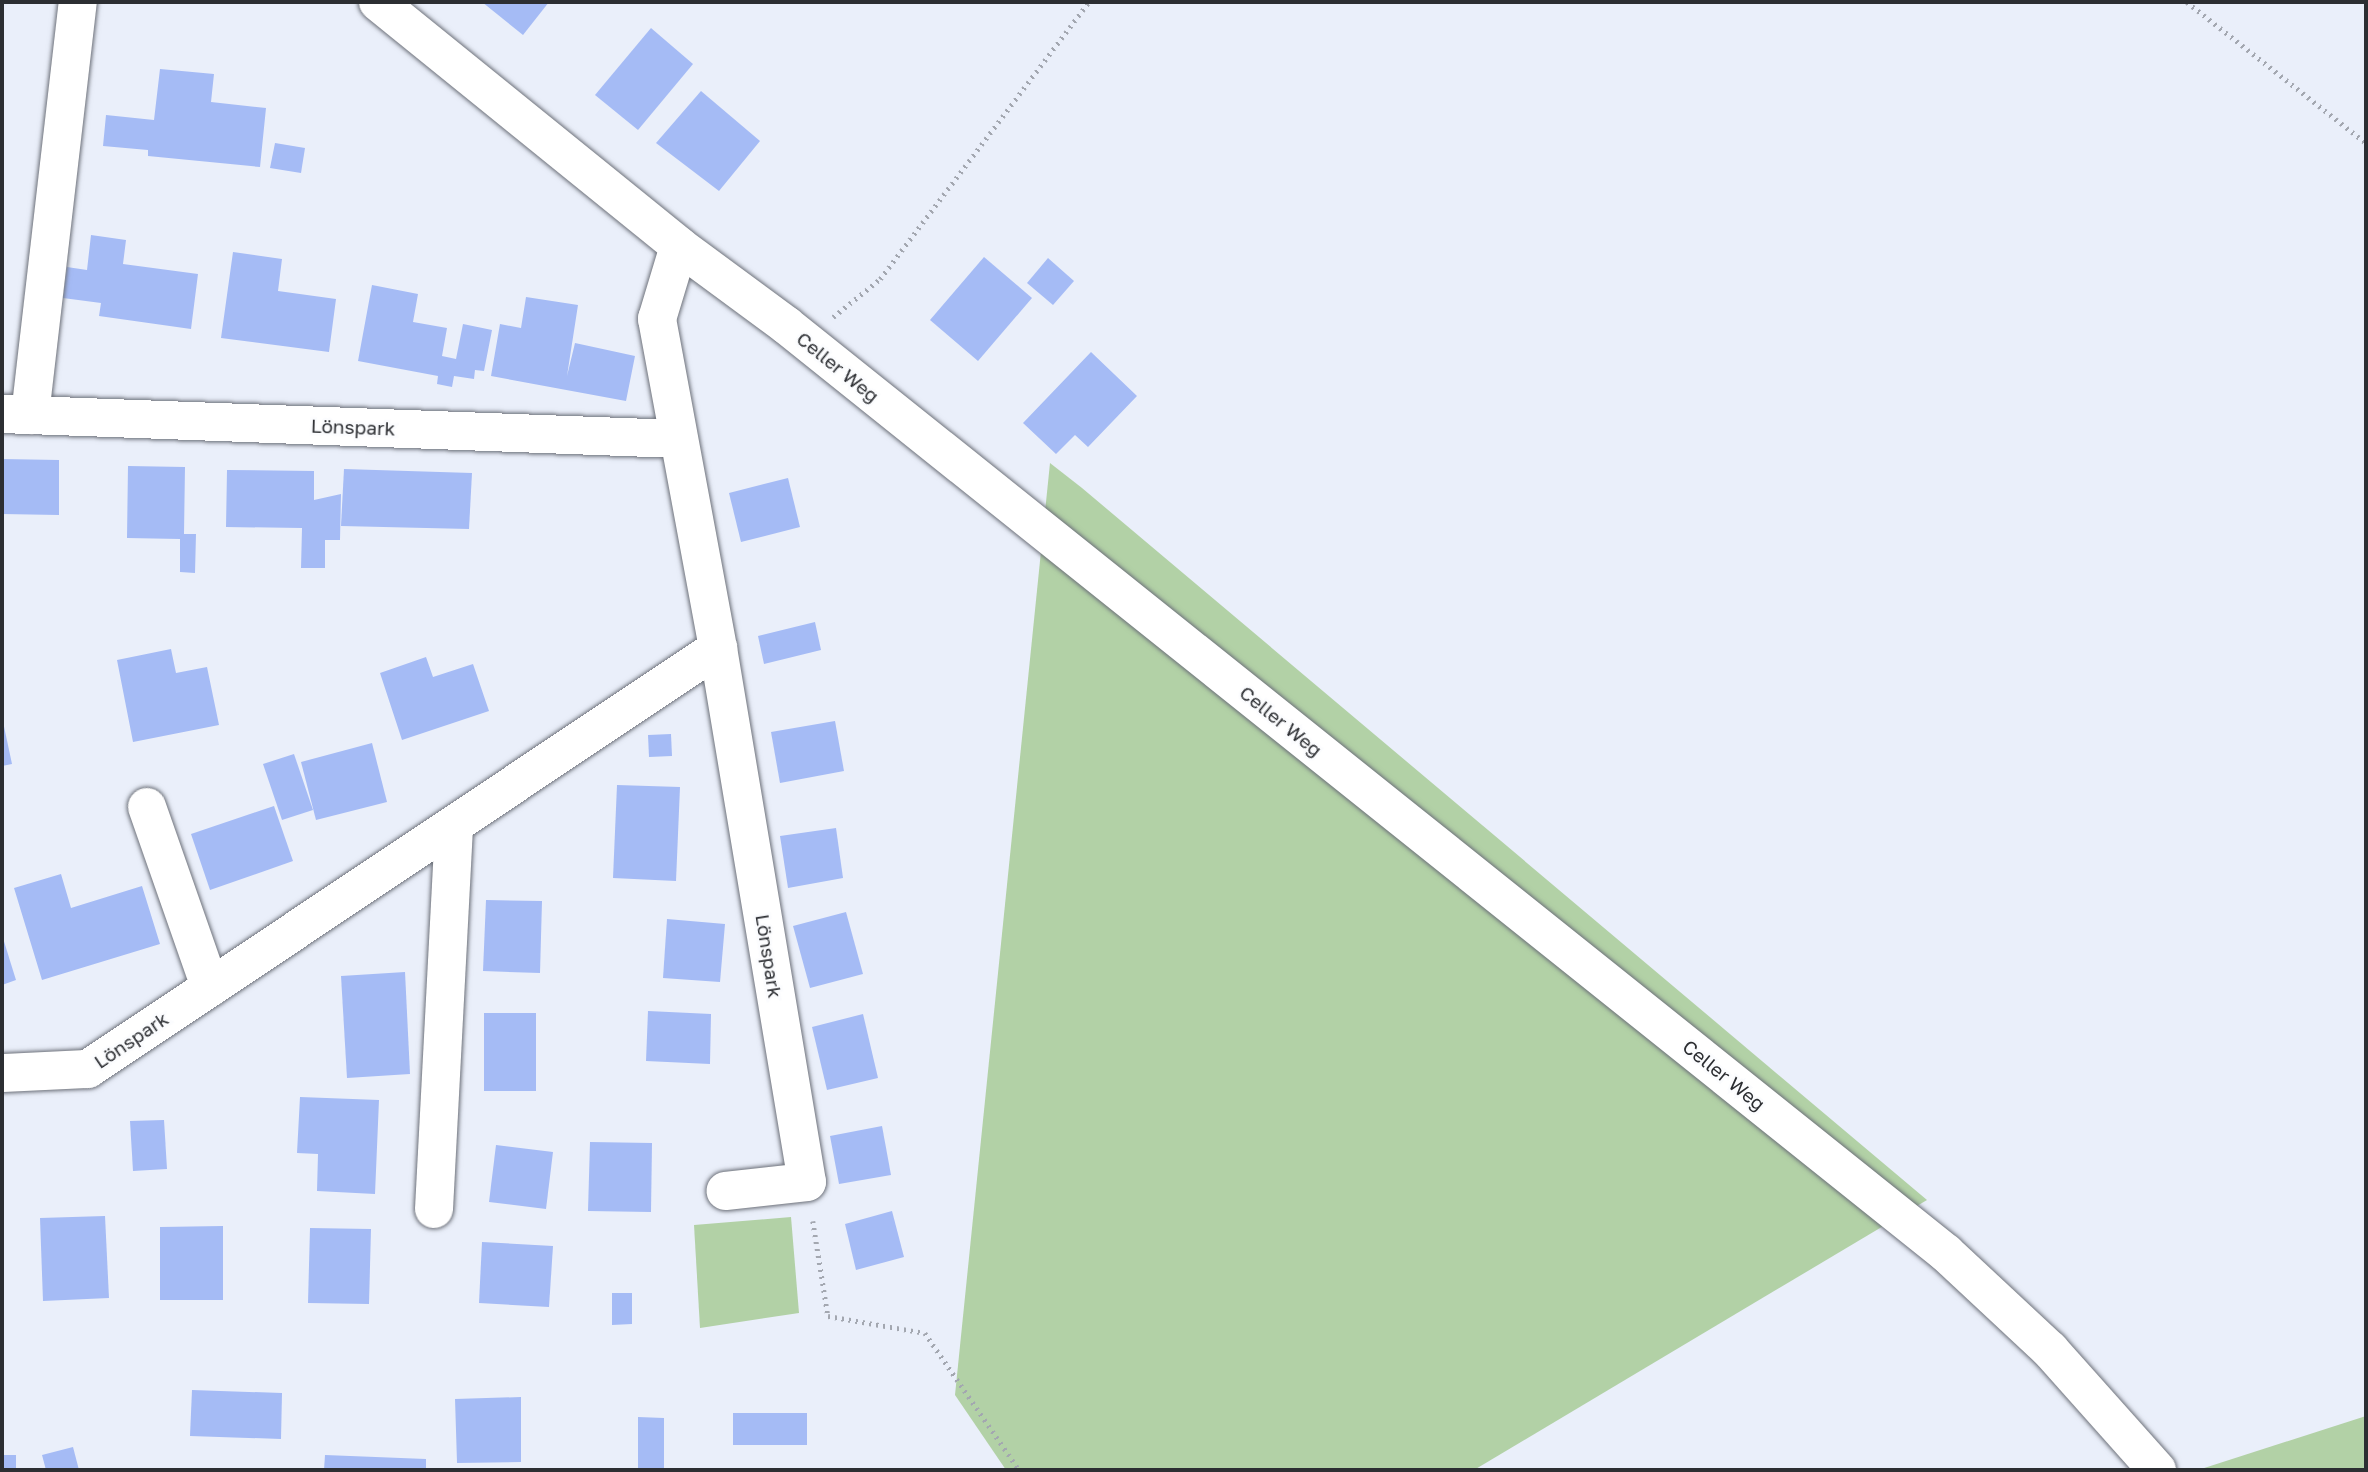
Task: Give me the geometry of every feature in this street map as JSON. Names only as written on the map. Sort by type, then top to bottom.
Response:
[{"type":"street","name":"Lönspark","points":[[78,2],[16,414],[676,439]]},
{"type":"street","name":"Celler Weg","points":[[378,2],[679,246],[786,325],[1946,1253],[2050,1350],[2157,1470]]},
{"type":"street","name":"Lönspark","points":[[679,246],[657,319],[676,439],[719,648],[807,1182]]},
{"type":"street","name":"Lönspark","points":[[2,1073],[88,1069],[454,828],[719,648]]},
{"type":"street","points":[[147,807],[210,987]]},
{"type":"street","points":[[434,1209],[454,828]]},
{"type":"street","points":[[725,1191],[807,1182]]},
{"type":"path","points":[[786,325],[825,323],[880,279],[1089,2]]},
{"type":"path","points":[[2187,2],[2366,143]]},
{"type":"path","points":[[807,1182],[828,1315],[925,1333],[1019,1470]]},
{"type":"green space","points":[[1050,463],[1927,1200],[1474,1470],[1006,1470],[955,1395]]},
{"type":"green space","points":[[791,1217],[799,1313],[700,1328],[694,1225]]},
{"type":"green space","points":[[2366,1416],[2366,1470],[2198,1470]]},
{"type":"building","points":[[482,2],[549,2],[523,35]]},
{"type":"building","points":[[651,28],[693,64],[638,130],[595,95]]},
{"type":"building","points":[[160,69],[214,74],[211,102],[266,108],[260,167],[148,156],[148,150],[103,146],[106,115],[154,120]]},
{"type":"building","points":[[701,91],[760,141],[719,191],[656,143]]},
{"type":"building","points":[[275,143],[305,148],[301,173],[270,168]]},
{"type":"building","points":[[91,235],[126,240],[123,264],[198,274],[191,329],[99,316],[101,303],[63,298],[67,267],[87,270]]},
{"type":"building","points":[[233,252],[282,259],[278,291],[336,299],[329,352],[221,338]]},
{"type":"building","points":[[984,257],[1032,298],[978,361],[930,320]]},
{"type":"building","points":[[1048,258],[1074,281],[1053,305],[1027,283]]},
{"type":"building","points":[[372,285],[418,294],[413,322],[447,328],[442,356],[456,359],[463,324],[492,330],[484,371],[475,370],[474,379],[454,376],[452,387],[437,384],[438,376],[358,361]]},
{"type":"building","points":[[526,297],[578,305],[567,376],[575,343],[635,356],[626,401],[491,376],[500,324],[521,328]]},
{"type":"building","points":[[1091,352],[1137,396],[1088,447],[1075,435],[1056,454],[1023,423]]},
{"type":"building","points":[[2,459],[59,460],[59,515],[2,514]]},
{"type":"building","points":[[128,466],[185,467],[184,534],[196,534],[195,573],[180,572],[180,539],[127,538]]},
{"type":"building","points":[[344,469],[472,473],[469,529],[341,526]]},
{"type":"building","points":[[227,470],[314,471],[314,500],[341,494],[340,540],[325,540],[325,568],[301,568],[302,528],[226,527]]},
{"type":"building","points":[[788,478],[800,527],[741,542],[729,493]]},
{"type":"building","points":[[815,622],[821,650],[764,664],[758,636]]},
{"type":"building","points":[[171,649],[176,673],[207,667],[219,725],[133,742],[117,660]]},
{"type":"building","points":[[426,657],[433,677],[473,664],[489,711],[402,740],[380,673]]},
{"type":"building","points":[[2,717],[12,764],[2,766]]},
{"type":"building","points":[[835,721],[844,771],[780,783],[771,732]]},
{"type":"building","points":[[671,734],[672,756],[649,757],[648,735]]},
{"type":"building","points":[[372,743],[387,802],[316,820],[301,762]]},
{"type":"building","points":[[294,754],[313,810],[282,820],[263,764]]},
{"type":"building","points":[[617,785],[680,787],[676,881],[613,878]]},
{"type":"building","points":[[274,806],[293,861],[210,890],[191,834]]},
{"type":"building","points":[[836,828],[843,878],[788,888],[780,836]]},
{"type":"building","points":[[61,874],[71,908],[142,886],[160,944],[42,980],[14,888]]},
{"type":"building","points":[[486,900],[542,901],[540,973],[483,971]]},
{"type":"building","points":[[846,912],[863,974],[810,988],[793,926]]},
{"type":"building","points":[[667,919],[725,924],[720,982],[663,978]]},
{"type":"building","points":[[2,935],[16,980],[2,985]]},
{"type":"building","points":[[405,972],[410,1074],[347,1078],[341,976]]},
{"type":"building","points":[[648,1011],[711,1014],[710,1064],[646,1061]]},
{"type":"building","points":[[484,1013],[536,1013],[536,1091],[484,1091]]},
{"type":"building","points":[[863,1014],[878,1078],[827,1090],[812,1027]]},
{"type":"building","points":[[300,1097],[379,1100],[375,1194],[317,1191],[318,1154],[297,1153]]},
{"type":"building","points":[[164,1120],[167,1169],[133,1171],[130,1121]]},
{"type":"building","points":[[882,1126],[891,1175],[839,1184],[830,1136]]},
{"type":"building","points":[[590,1142],[652,1143],[651,1212],[588,1211]]},
{"type":"building","points":[[496,1145],[553,1152],[546,1209],[489,1202]]},
{"type":"building","points":[[892,1211],[904,1257],[856,1270],[845,1224]]},
{"type":"building","points":[[105,1216],[109,1298],[43,1301],[40,1218]]},
{"type":"building","points":[[223,1226],[223,1300],[160,1300],[160,1227]]},
{"type":"building","points":[[310,1228],[371,1229],[369,1304],[308,1303]]},
{"type":"building","points":[[482,1242],[553,1246],[549,1307],[479,1303]]},
{"type":"building","points":[[612,1293],[632,1293],[632,1324],[612,1325]]},
{"type":"building","points":[[192,1390],[282,1393],[281,1439],[190,1436]]},
{"type":"building","points":[[521,1397],[521,1462],[457,1463],[455,1399]]},
{"type":"building","points":[[733,1413],[807,1413],[807,1445],[733,1445]]},
{"type":"building","points":[[638,1417],[664,1418],[664,1470],[638,1470]]},
{"type":"building","points":[[73,1447],[79,1470],[46,1470],[42,1455]]},
{"type":"building","points":[[2,1455],[16,1455],[16,1470],[2,1470]]},
{"type":"building","points":[[325,1455],[426,1459],[426,1470],[324,1470]]}]
